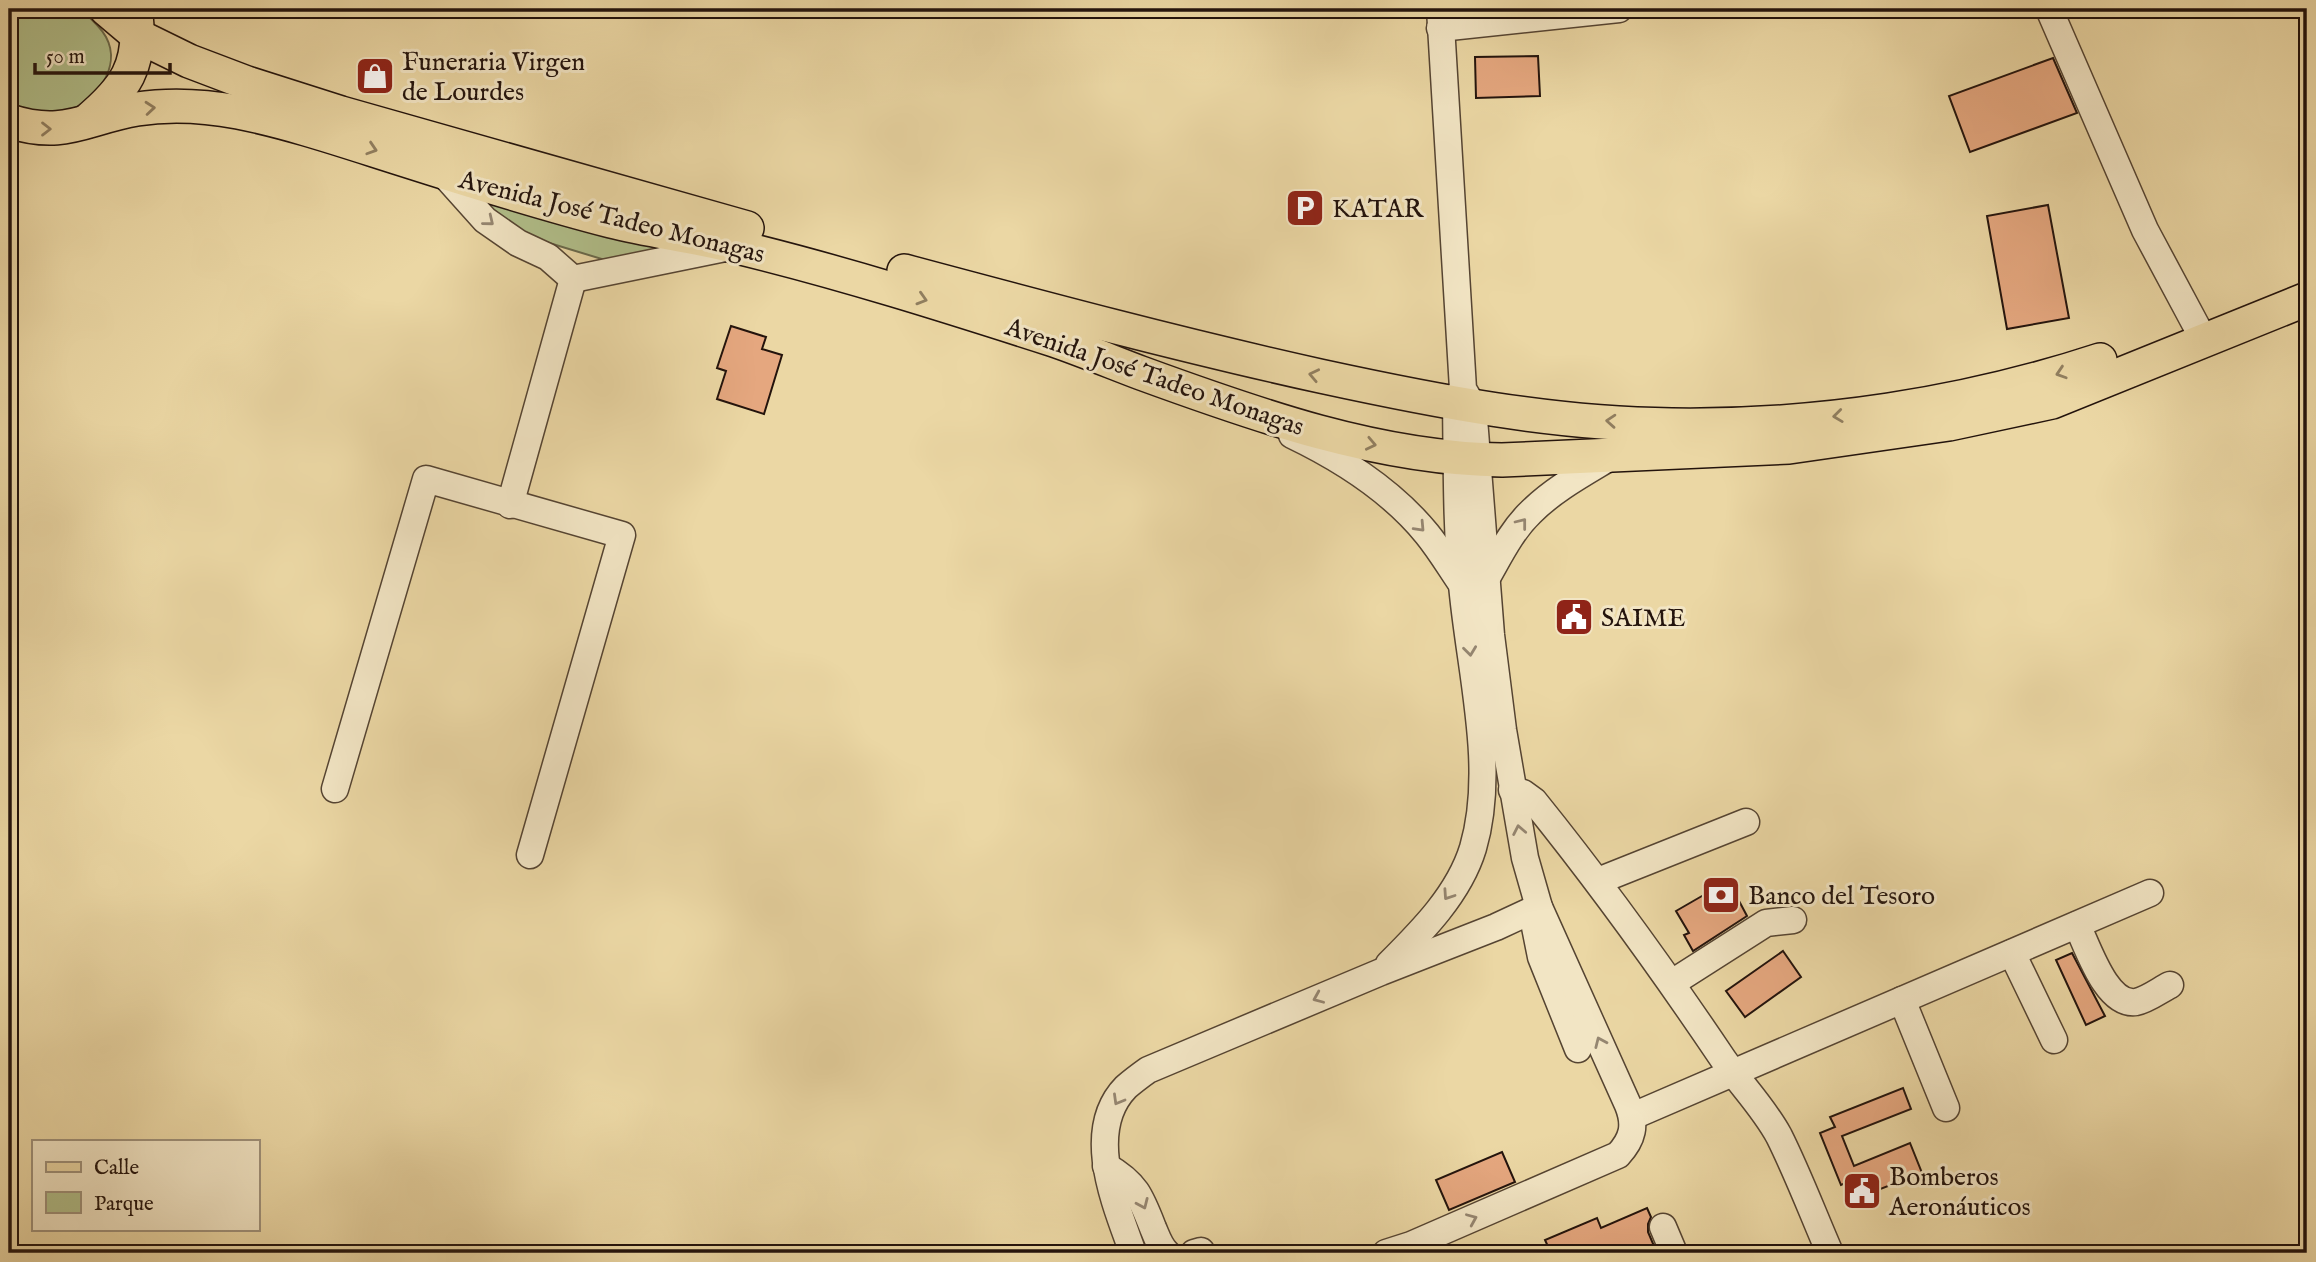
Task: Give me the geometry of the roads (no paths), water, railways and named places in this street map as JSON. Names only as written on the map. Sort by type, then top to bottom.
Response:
[{"type":"main road","name":"Avenida José Tadeo Monagas","points":[[106,9],[137,23],[189,61],[247,83],[341,113],[721,221],[1196,349],[1581,419],[1658,425],[1782,423],[1938,403],[2049,377],[2197,329],[2307,279]]},
{"type":"main road","points":[[84,124],[106,105],[127,80],[136,57],[137,23]]},
{"type":"main road","name":"Avenida José Tadeo Monagas","points":[[9,121],[34,129],[61,129],[137,109],[185,105],[237,112],[335,137],[442,172],[611,221],[734,246],[891,289],[1058,341],[1219,401],[1352,440],[1403,451],[1467,459],[1612,456],[1789,447],[1949,424],[2052,402],[2307,299]]},
{"type":"street","points":[[1578,1049],[1541,957],[1536,909],[1512,790],[1491,732],[1473,582],[1440,18],[1619,9]]},
{"type":"street","points":[[2049,9],[2145,230],[2197,329]]},
{"type":"street","points":[[442,172],[485,220],[518,243],[548,257],[573,279]]},
{"type":"street","points":[[573,279],[734,246]]},
{"type":"street","points":[[510,505],[573,279]]},
{"type":"street","points":[[1219,401],[1321,449],[1385,491],[1473,582]]},
{"type":"street","points":[[1473,582],[1529,513],[1556,490],[1612,456]]},
{"type":"street","points":[[335,789],[426,480],[622,535],[530,855]]},
{"type":"street","points":[[1381,972],[1439,909],[1472,851],[1482,810],[1491,732]]},
{"type":"street","points":[[1512,790],[1534,801],[1598,881],[1672,983],[1732,1073],[1766,1116],[1778,1135],[1830,1253]]},
{"type":"street","points":[[1598,881],[1746,822]]},
{"type":"street","points":[[1633,1116],[2150,893]]},
{"type":"street","points":[[1133,1253],[1113,1198],[1106,1166],[1105,1141],[1112,1111],[1125,1088],[1148,1070],[1536,909]]},
{"type":"street","points":[[1385,1253],[1411,1245],[1618,1155],[1629,1144],[1633,1116],[1536,909]]},
{"type":"street","points":[[1672,983],[1766,923],[1793,920]]},
{"type":"street","points":[[2077,925],[2109,990],[2121,1001],[2137,1002],[2170,985]]},
{"type":"street","points":[[1496,927],[1541,957]]},
{"type":"street","points":[[2012,953],[2054,1040]]},
{"type":"street","points":[[1902,1000],[1946,1108]]},
{"type":"street","points":[[1106,1166],[1132,1183],[1167,1253]]},
{"type":"street","points":[[1663,1227],[1674,1253]]},
{"type":"place","name":"Funeraria Virgen de Lourdes","points":[[375,76]]},
{"type":"place","name":"KATAR","points":[[1305,208]]},
{"type":"place","name":"SAIME","points":[[1574,617]]},
{"type":"place","name":"Banco del Tesoro","points":[[1721,895]]},
{"type":"place","name":"Bomberos Aeronáuticos","points":[[1862,1191]]}]
